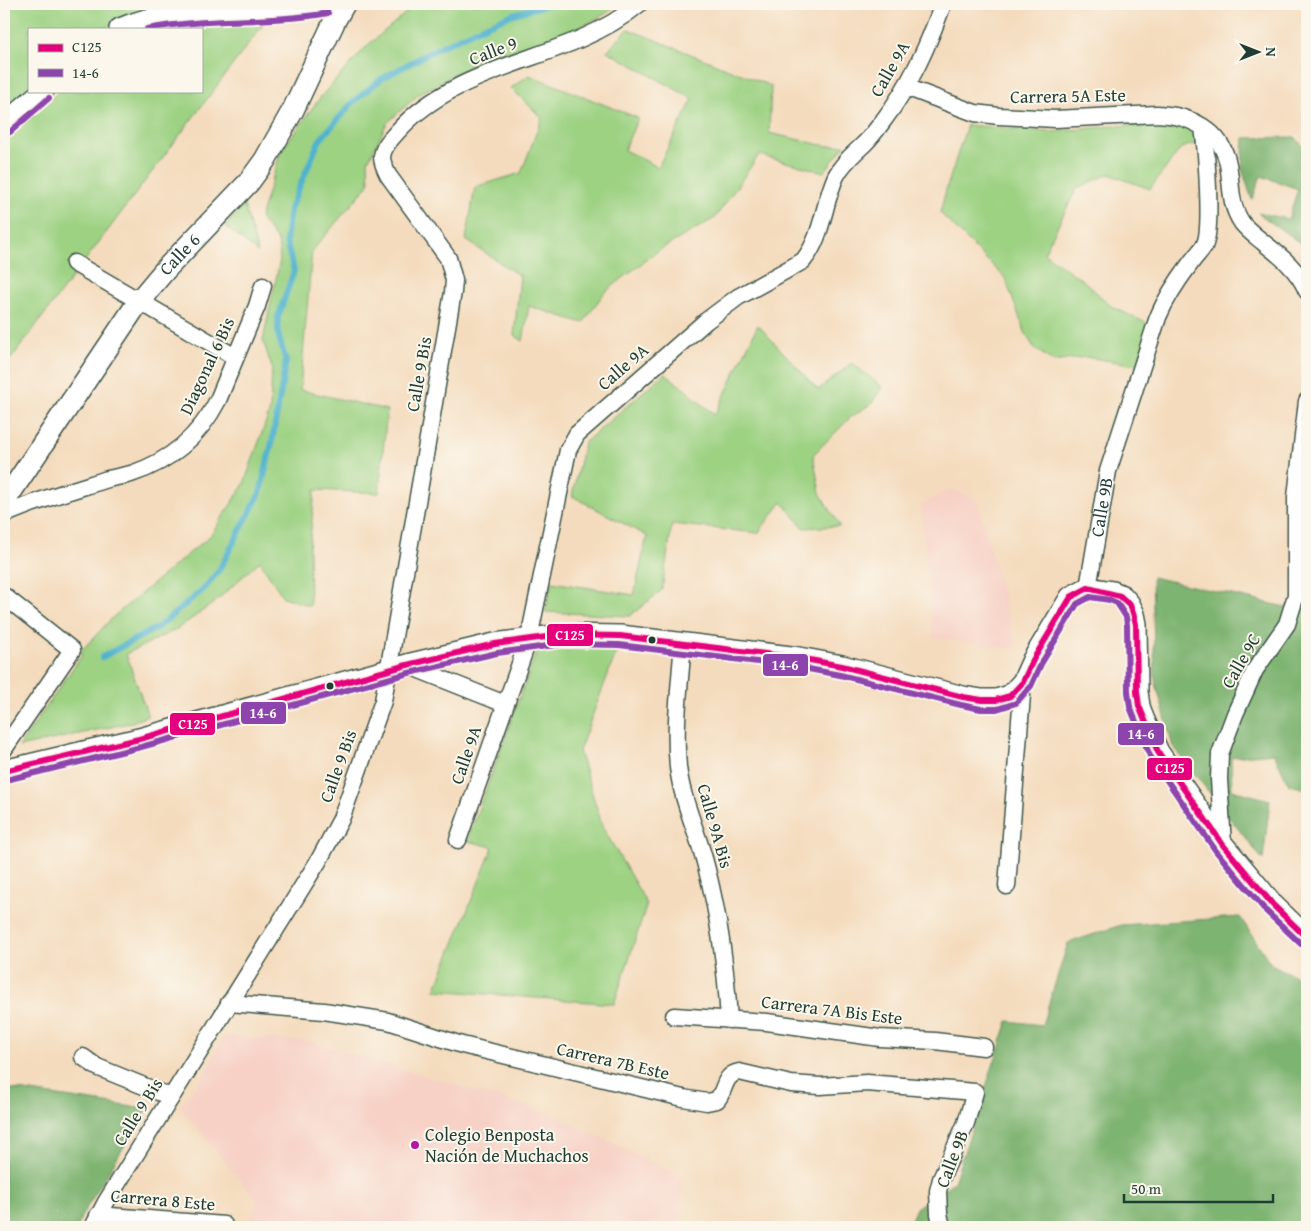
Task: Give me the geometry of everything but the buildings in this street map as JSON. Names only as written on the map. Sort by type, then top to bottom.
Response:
[{"type":"street","points":[[122,28],[137,21],[162,15],[212,11],[273,11],[300,9],[326,4]]},
{"type":"street","name":"Calle 6","points":[[4,502],[139,301],[249,182],[293,110],[344,4]]},
{"type":"street","name":"Calle 9","points":[[448,258],[388,175],[382,159],[384,148],[402,126],[422,108],[450,90],[554,50],[599,30],[629,12],[638,4]]},
{"type":"street","name":"Calle 9A","points":[[458,840],[504,704],[529,638],[568,450],[578,434],[706,321],[738,297],[803,261],[819,231],[837,176],[850,157],[873,134],[906,88],[922,59],[943,4]]},
{"type":"street","name":"Carrera 5A Este","points":[[906,88],[975,113],[1056,119],[1169,114],[1203,126]]},
{"type":"street","points":[[4,125],[42,92]]},
{"type":"street","points":[[1203,126],[1216,139],[1225,155],[1228,164],[1231,200],[1238,217],[1250,232],[1287,261],[1297,272],[1307,290]]},
{"type":"street","name":"Calle 9B","points":[[1088,588],[1108,471],[1158,317],[1190,263],[1205,245],[1208,232],[1206,154],[1203,126]]},
{"type":"street","name":"Calle 9 Bis","points":[[96,1221],[319,860],[341,819],[397,667],[453,292],[454,280],[448,258]]},
{"type":"street","points":[[74,263],[236,357]]},
{"type":"street","name":"Diagonal 6 Bis","points":[[4,515],[58,495],[131,474],[173,454],[192,439],[211,414],[257,306],[263,286]]},
{"type":"street","name":"Calle 9C","points":[[1223,845],[1219,779],[1220,754],[1235,714],[1255,670],[1287,624],[1296,595],[1296,497],[1307,401]]},
{"type":"street","points":[[1007,886],[1024,682],[1033,660],[1071,597],[1088,588],[1113,592],[1122,596],[1134,614],[1136,624],[1137,692],[1143,718],[1158,752],[1223,845],[1273,905],[1307,938]]},
{"type":"street","points":[[4,596],[72,650],[4,749]]},
{"type":"street","points":[[4,771],[139,739],[397,667],[529,638],[592,634],[683,642],[842,666],[963,697],[982,700],[996,700],[1010,696],[1024,682]]},
{"type":"street","name":"Calle 9A Bis","points":[[683,642],[676,737],[678,769],[706,864],[717,913],[727,986],[729,1020]]},
{"type":"street","points":[[397,667],[504,704]]},
{"type":"street","name":"Carrera 7B Este","points":[[229,1003],[324,1011],[388,1021],[462,1045],[706,1102],[717,1100],[728,1078],[734,1073],[739,1072],[791,1084],[820,1086],[867,1083],[975,1092]]},
{"type":"street","name":"Carrera 7A Bis Este","points":[[674,1016],[767,1022],[880,1038],[935,1040],[984,1047]]},
{"type":"street","points":[[83,1057],[98,1067],[171,1097]]},
{"type":"street","name":"Calle 9B","points":[[942,1227],[938,1191],[941,1179],[966,1123],[975,1092]]},
{"type":"street","name":"Carrera 8 Este","points":[[96,1221],[224,1225]]},
{"type":"shaded area","points":[[951,488],[977,500],[1017,649],[933,638],[921,505]]},
{"type":"shaded area","name":"Colegio Benposta Nación de Muchachos","points":[[224,1036],[309,1041],[552,1114],[683,1177],[679,1226],[694,1227],[247,1227],[258,1201],[180,1107],[200,1081]]},
{"type":"green space","points":[[4,4],[163,4],[149,6],[104,28],[28,28],[28,92],[4,114]]},
{"type":"green space","points":[[416,4],[617,4],[607,13],[577,29],[529,47],[485,58],[419,94],[387,123],[368,161],[369,184],[312,251],[300,390],[387,410],[379,493],[315,490],[309,549],[310,606],[283,597],[260,561],[215,602],[177,629],[126,654],[148,716],[129,723],[19,747],[82,655],[80,652],[113,617],[211,535],[244,484],[270,410],[272,368],[263,340],[280,260],[278,241],[260,218],[281,151],[323,94],[367,46]]},
{"type":"green space","points":[[265,22],[4,368],[4,140],[59,92],[202,92],[202,28],[177,28],[208,23]]},
{"type":"green space","points":[[628,29],[771,86],[769,133],[826,146],[845,145],[824,172],[759,155],[715,218],[656,252],[604,293],[583,323],[529,306],[523,341],[514,335],[520,276],[466,240],[475,187],[521,173],[542,118],[511,88],[529,75],[638,118],[624,150],[658,167],[693,99],[607,51]]},
{"type":"green space","points":[[1169,124],[1194,129],[1197,143],[1181,148],[1150,189],[1109,174],[1077,188],[1044,253],[1085,282],[1111,306],[1150,325],[1137,365],[1085,357],[1054,362],[1034,348],[1025,332],[1005,278],[940,213],[967,125],[1051,132],[1113,126]]},
{"type":"green space","points":[[1295,137],[1307,151],[1307,248],[1258,213],[1288,219],[1298,189],[1261,176],[1252,200],[1242,169],[1244,138]]},
{"type":"green space","points":[[244,205],[258,253],[225,226]]},
{"type":"green space","points":[[758,325],[818,390],[852,363],[882,387],[872,403],[851,417],[813,455],[820,493],[840,526],[804,528],[782,502],[758,533],[672,524],[662,590],[630,616],[545,612],[552,582],[634,595],[647,536],[572,496],[584,443],[665,373],[715,415]]},
{"type":"green space","points":[[1307,575],[1307,789],[1289,785],[1274,753],[1231,757],[1232,790],[1270,800],[1263,860],[1173,747],[1155,680],[1152,577],[1299,610]]},
{"type":"green space","points":[[619,645],[579,751],[603,828],[647,904],[614,1004],[435,990],[493,847],[467,841],[536,653]]},
{"type":"green space","points":[[1240,917],[1271,964],[1307,982],[1307,1227],[908,1227],[916,1208],[954,1182],[1008,1021],[1042,1025],[1068,943],[1121,925]]},
{"type":"green space","points":[[4,1088],[147,1109],[81,1217],[78,1227],[4,1227]]},
{"type":"waterway","points":[[102,657],[158,627],[204,589],[219,570],[260,493],[272,442],[286,361],[278,334],[278,317],[294,271],[286,241],[290,209],[319,141],[352,103],[381,79],[476,30],[513,14],[549,4]]},
{"type":"transit line","name":"14-6","points":[[153,28],[192,23],[283,18],[328,13]]},
{"type":"transit line","name":"14-6","points":[[10,132],[49,98]]},
{"type":"transit line","name":"C125","points":[[1088,588],[1120,596],[1130,605],[1136,624],[1139,706],[1158,752],[1223,845],[1273,905],[1307,938]]},
{"type":"transit line","name":"C125","points":[[4,771],[139,739],[407,665],[495,644],[561,635],[620,636],[799,658],[842,666],[963,697],[996,700],[1010,696],[1023,682],[1033,660],[1071,597],[1088,588]]},
{"type":"transit line","name":"14-6","points":[[6,780],[141,747],[409,673],[497,653],[562,644],[619,645],[798,667],[840,675],[961,705],[981,709],[997,709],[1016,703],[1031,686],[1041,664],[1077,604],[1090,597],[1117,603],[1126,617],[1130,707],[1150,756],[1216,851],[1266,911],[1301,944]]},
{"type":"place","name":"Colegio Benposta Nación de Muchachos","points":[[415,1145]]}]
